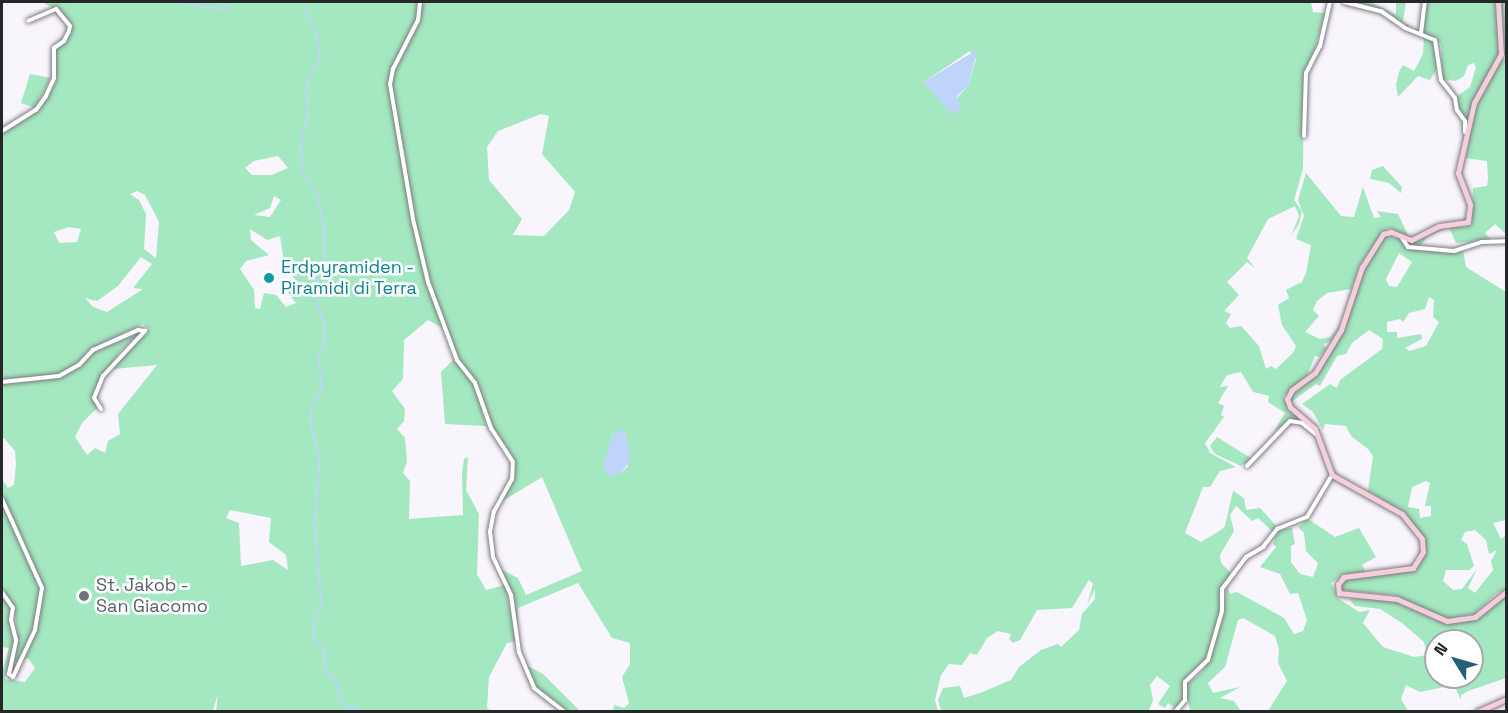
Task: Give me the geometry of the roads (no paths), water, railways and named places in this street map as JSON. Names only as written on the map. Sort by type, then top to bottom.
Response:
[{"type":"main road","points":[[1497,2],[1501,54],[1474,103],[1458,172],[1470,205],[1468,222],[1439,226],[1411,240],[1388,232],[1380,238],[1362,267],[1341,330],[1315,373],[1288,394],[1290,407],[1311,423],[1332,475],[1402,514],[1415,528],[1424,546],[1421,558],[1413,568],[1344,577],[1338,584],[1339,592],[1397,598],[1447,621],[1474,617],[1506,592]]},
{"type":"main road","points":[[1477,711],[1506,699]]},
{"type":"street","points":[[420,2],[418,20],[393,69],[390,84],[413,219],[435,304],[458,360],[475,383],[490,428],[513,462],[512,479],[494,511],[490,547],[510,595],[519,652],[534,688],[565,711]]},
{"type":"street","points":[[1304,136],[1306,73],[1320,46],[1330,2]]},
{"type":"street","points":[[1344,2],[1381,11],[1405,28],[1422,33],[1439,45],[1441,80],[1466,121],[1467,139]]},
{"type":"street","points":[[1422,33],[1425,2]]},
{"type":"street","points":[[2,131],[36,110],[46,96],[54,78],[54,48],[64,41],[70,26],[56,9],[28,21]]},
{"type":"street","points":[[1401,238],[1408,247],[1454,251],[1481,242],[1506,241]]},
{"type":"street","points":[[2,382],[59,376],[79,365],[93,350],[142,329],[144,334],[119,356],[96,390],[94,398],[100,409]]},
{"type":"street","points":[[1247,466],[1290,421],[1302,423],[1318,436]]},
{"type":"street","points":[[1175,711],[1185,699],[1185,682],[1202,670],[1210,654],[1222,611],[1222,589],[1246,557],[1263,547],[1277,529],[1307,517],[1332,475]]},
{"type":"street","points":[[2,499],[42,588],[35,630],[13,677],[9,674],[16,640],[11,620],[13,608],[2,592]]},
{"type":"water","points":[[978,49],[968,86],[957,96],[961,106],[958,113],[950,113],[924,82]]},
{"type":"water","points":[[621,429],[626,433],[630,461],[621,473],[609,477],[603,468],[611,437]]},
{"type":"waterway","points":[[175,2],[226,10],[234,2]]},
{"type":"waterway","points":[[279,2],[295,2]]},
{"type":"waterway","points":[[303,2],[318,37],[320,59],[307,85],[308,118],[301,145],[303,172],[318,196],[325,233],[325,258],[317,272],[316,297],[325,326],[325,344],[319,357],[322,388],[312,409],[311,425],[320,461],[315,526],[322,605],[315,617],[313,637],[324,649],[326,672],[336,680],[342,703],[362,712]]},
{"type":"place","name":"Erdpyramiden - Piramidi di Terra","points":[[269,278]]},
{"type":"place","name":"St. Jakob - San Giacomo","points":[[84,596]]}]
